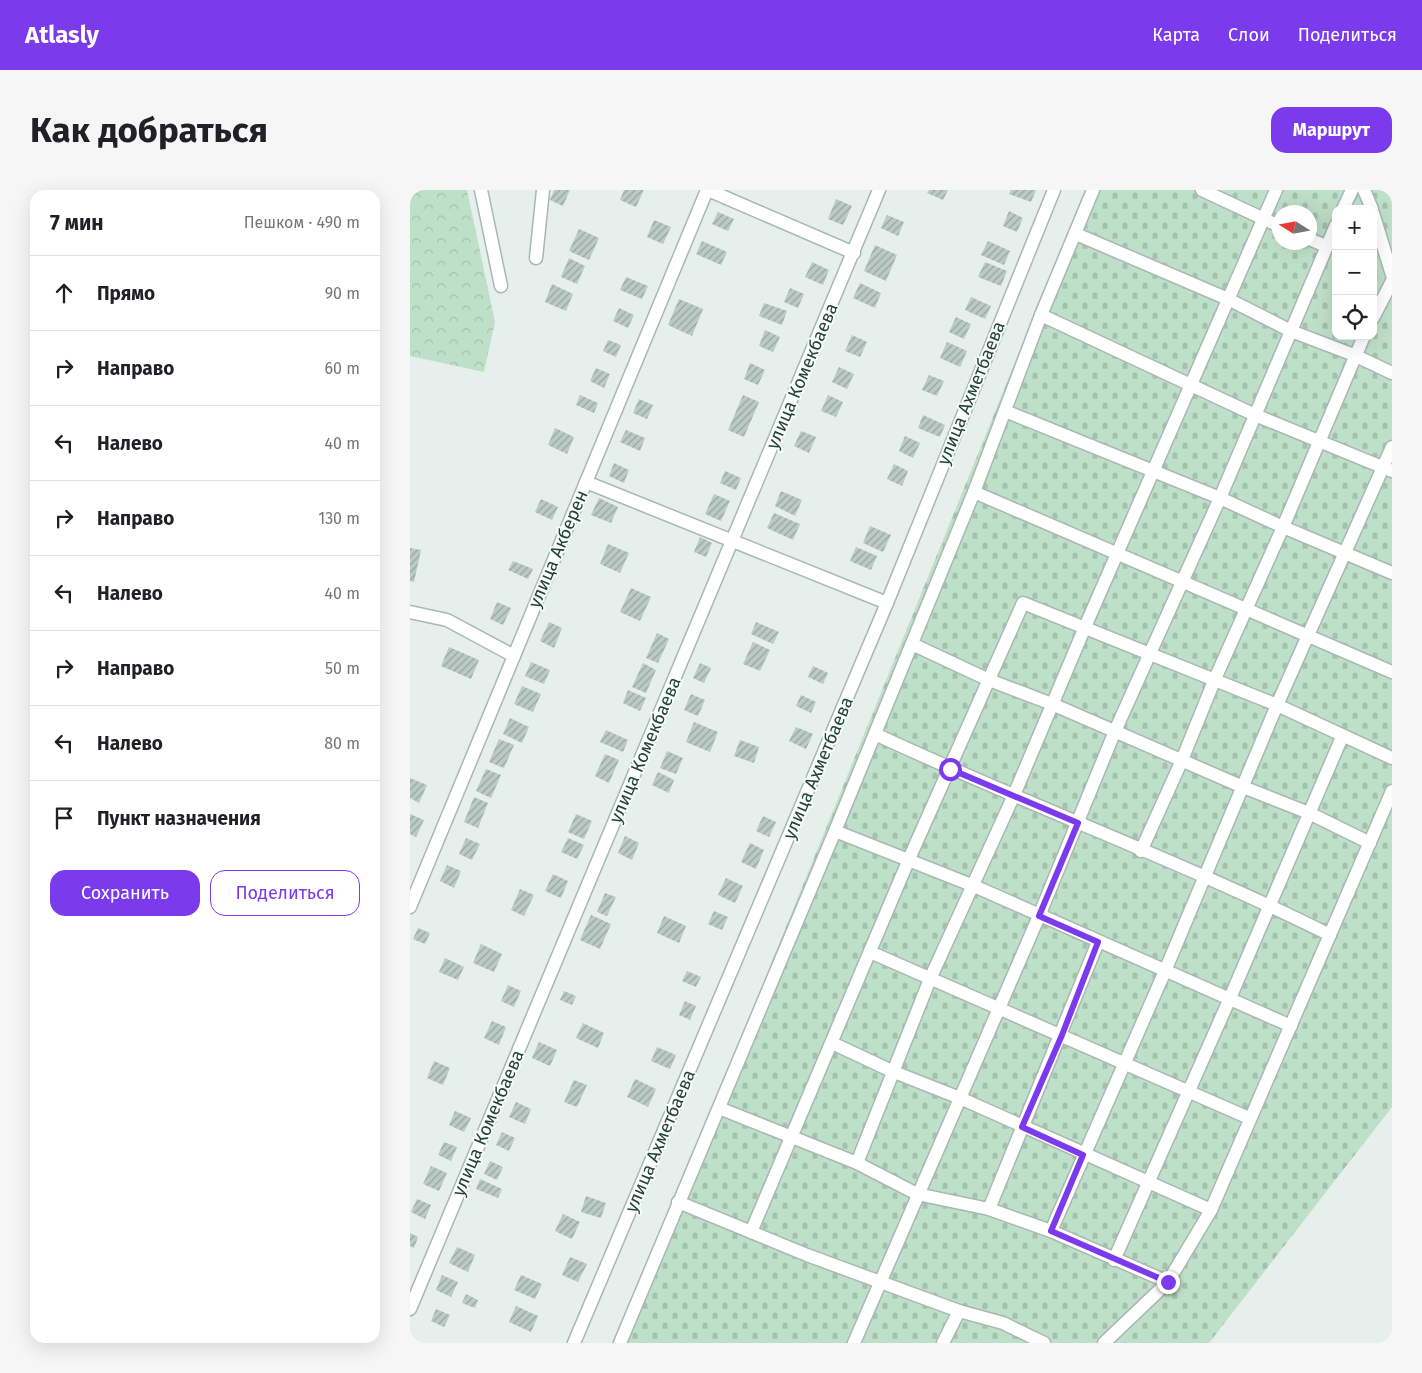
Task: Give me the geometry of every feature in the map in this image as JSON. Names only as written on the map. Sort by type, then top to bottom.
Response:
[{"type":"street","points":[[481,190],[501,286]]},
{"type":"street","points":[[536,258],[543,190]]},
{"type":"street","points":[[708,190],[854,253]]},
{"type":"street","name":"улица Акберен","points":[[410,907],[708,190]]},
{"type":"street","name":"улица Комекбаева","points":[[410,1309],[880,190]]},
{"type":"street","name":"улица Ахметбаева","points":[[574,1343],[887,603],[1054,190]]},
{"type":"street","points":[[620,1343],[912,644],[974,492],[1041,315],[1094,190]]},
{"type":"street","points":[[1202,190],[1272,222]]},
{"type":"street","points":[[857,1163],[930,979],[1014,795],[1276,190]]},
{"type":"street","points":[[1345,205],[1352,190]]},
{"type":"street","points":[[1364,190],[1370,205]]},
{"type":"street","points":[[1377,226],[1392,275]]},
{"type":"street","points":[[854,1343],[1039,916],[1115,732],[1220,498],[1332,233]]},
{"type":"street","points":[[1076,234],[1228,299],[1291,331],[1354,355],[1392,373]]},
{"type":"street","points":[[1317,242],[1326,246]]},
{"type":"street","points":[[1377,310],[1392,281]]},
{"type":"street","points":[[1041,315],[1255,415],[1388,469]]},
{"type":"street","points":[[1141,851],[1182,760],[1214,681],[1284,527],[1354,355],[1362,340]]},
{"type":"street","points":[[1005,410],[1220,498],[1392,573]]},
{"type":"street","points":[[1051,1231],[1165,971],[1276,705],[1346,552],[1388,469],[1392,447]]},
{"type":"street","points":[[586,482],[887,603]]},
{"type":"street","points":[[974,492],[1118,552],[1392,672]]},
{"type":"street","points":[[751,1232],[909,859],[1023,603],[1276,705],[1342,737],[1392,758]]},
{"type":"street","points":[[410,612],[447,620],[514,656]]},
{"type":"street","points":[[912,644],[989,680],[1052,704],[1243,787],[1309,813],[1370,843]]},
{"type":"street","points":[[875,734],[950,769],[1269,905],[1330,935]]},
{"type":"street","points":[[1114,1260],[1230,998],[1342,737]]},
{"type":"street","points":[[1104,1343],[1168,1282],[1211,1210],[1249,1118],[1291,1026],[1392,791]]},
{"type":"street","points":[[835,831],[974,886],[1291,1026]]},
{"type":"street","points":[[989,1210],[1062,1035],[1098,942]]},
{"type":"street","points":[[870,952],[1249,1118]]},
{"type":"street","points":[[832,1043],[894,1072],[960,1098],[1083,1155],[1211,1210]]},
{"type":"street","points":[[719,1108],[857,1163],[917,1194],[989,1210],[1051,1231],[1168,1282]]},
{"type":"street","points":[[678,1202],[879,1282],[959,1311],[1003,1323],[1044,1343]]},
{"type":"street","points":[[943,1343],[959,1311]]},
{"type":"green space","points":[[410,190],[467,190],[495,322],[484,372],[410,356]]},
{"type":"green space","points":[[1085,190],[1392,190],[1392,1107],[1209,1343],[617,1343]]},
{"type":"building","points":[[554,190],[570,190],[563,206],[550,200]]},
{"type":"building","points":[[624,190],[644,190],[636,207],[620,200]]},
{"type":"building","points":[[929,190],[948,190],[943,200],[927,193]]},
{"type":"building","points":[[1011,190],[1036,190],[1031,202],[1009,194]]},
{"type":"building","points":[[836,199],[852,206],[843,225],[828,219]]},
{"type":"building","points":[[1009,211],[1023,218],[1017,232],[1003,226]]},
{"type":"building","points":[[718,212],[734,219],[728,231],[712,224]]},
{"type":"building","points":[[887,215],[904,222],[898,236],[881,228]]},
{"type":"building","points":[[654,220],[671,227],[663,244],[647,237]]},
{"type":"building","points":[[579,229],[599,238],[589,260],[569,251]]},
{"type":"building","points":[[702,241],[727,252],[721,265],[696,254]]},
{"type":"building","points":[[988,241],[1010,251],[1004,265],[981,255]]},
{"type":"building","points":[[875,245],[897,255],[886,281],[864,271]]},
{"type":"building","points":[[569,258],[585,266],[577,284],[561,277]]},
{"type":"building","points":[[812,262],[829,270],[823,285],[805,277]]},
{"type":"building","points":[[985,262],[1007,271],[1001,286],[978,277]]},
{"type":"building","points":[[626,277],[648,286],[642,299],[620,290]]},
{"type":"building","points":[[860,283],[881,293],[875,308],[853,298]]},
{"type":"building","points":[[552,284],[573,294],[566,311],[545,302]]},
{"type":"building","points":[[790,288],[804,294],[798,308],[784,302]]},
{"type":"building","points":[[971,297],[991,306],[985,319],[965,310]]},
{"type":"building","points":[[679,299],[703,309],[692,336],[668,325]]},
{"type":"building","points":[[764,303],[787,311],[782,325],[759,316]]},
{"type":"building","points":[[619,308],[634,315],[628,328],[613,321]]},
{"type":"building","points":[[956,317],[971,324],[964,339],[949,332]]},
{"type":"building","points":[[765,330],[780,337],[773,352],[759,346]]},
{"type":"building","points":[[852,335],[867,342],[860,357],[845,351]]},
{"type":"building","points":[[608,340],[621,345],[616,357],[603,351]]},
{"type":"building","points":[[947,342],[967,351],[960,367],[940,358]]},
{"type":"building","points":[[750,363],[765,370],[758,385],[744,379]]},
{"type":"building","points":[[839,367],[854,374],[847,389],[832,382]]},
{"type":"building","points":[[596,368],[610,374],[604,388],[590,381]]},
{"type":"building","points":[[929,375],[944,381],[937,396],[922,390]]},
{"type":"building","points":[[580,395],[598,403],[594,413],[576,405]]},
{"type":"building","points":[[743,395],[759,402],[744,437],[728,430]]},
{"type":"building","points":[[828,395],[843,402],[836,417],[821,411]]},
{"type":"building","points":[[639,399],[653,405],[647,419],[633,413]]},
{"type":"building","points":[[923,415],[945,425],[940,437],[918,428]]},
{"type":"building","points":[[555,428],[574,437],[567,454],[548,445]]},
{"type":"building","points":[[626,430],[645,438],[640,451],[620,442]]},
{"type":"building","points":[[801,431],[816,437],[809,453],[794,446]]},
{"type":"building","points":[[905,436],[920,443],[913,458],[899,451]]},
{"type":"building","points":[[614,463],[629,470],[624,483],[609,476]]},
{"type":"building","points":[[894,464],[908,471],[902,486],[887,479]]},
{"type":"building","points":[[725,471],[741,478],[736,490],[720,483]]},
{"type":"building","points":[[781,491],[802,500],[795,516],[775,506]]},
{"type":"building","points":[[714,494],[730,501],[721,521],[705,514]]},
{"type":"building","points":[[599,498],[618,507],[611,523],[591,515]]},
{"type":"building","points":[[541,499],[558,507],[552,520],[535,512]]},
{"type":"building","points":[[774,513],[800,524],[793,540],[767,528]]},
{"type":"building","points":[[870,526],[891,535],[883,552],[863,543]]},
{"type":"building","points":[[700,537],[712,543],[706,557],[694,552]]},
{"type":"building","points":[[608,544],[629,553],[620,573],[600,564]]},
{"type":"building","points":[[856,547],[877,556],[871,570],[850,561]]},
{"type":"building","points":[[410,548],[421,550],[414,582],[410,581]]},
{"type":"building","points":[[513,561],[533,569],[528,579],[508,570]]},
{"type":"building","points":[[631,588],[651,597],[640,621],[620,612]]},
{"type":"building","points":[[497,602],[511,608],[503,625],[490,619]]},
{"type":"building","points":[[549,622],[562,628],[554,648],[540,641]]},
{"type":"building","points":[[756,622],[779,632],[773,644],[751,634]]},
{"type":"building","points":[[657,633],[669,639],[658,663],[646,658]]},
{"type":"building","points":[[753,642],[770,650],[760,671],[743,664]]},
{"type":"building","points":[[449,647],[479,660],[471,679],[441,666]]},
{"type":"building","points":[[531,662],[550,670],[544,684],[525,676]]},
{"type":"building","points":[[643,663],[656,670],[646,693],[632,687]]},
{"type":"building","points":[[700,663],[711,668],[704,683],[693,678]]},
{"type":"building","points":[[813,666],[828,673],[823,684],[808,677]]},
{"type":"building","points":[[522,686],[541,694],[533,712],[514,704]]},
{"type":"building","points":[[628,690],[646,698],[640,711],[623,703]]},
{"type":"building","points":[[691,694],[705,700],[698,716],[684,710]]},
{"type":"building","points":[[801,695],[816,702],[811,713],[796,706]]},
{"type":"building","points":[[510,718],[529,727],[522,743],[503,734]]},
{"type":"building","points":[[694,722],[718,732],[710,752],[686,742]]},
{"type":"building","points":[[796,727],[813,734],[806,749],[789,741]]},
{"type":"building","points":[[606,730],[628,740],[623,752],[600,742]]},
{"type":"building","points":[[499,739],[514,745],[504,768],[489,762]]},
{"type":"building","points":[[740,740],[759,747],[754,763],[734,756]]},
{"type":"building","points":[[667,751],[683,758],[676,774],[660,768]]},
{"type":"building","points":[[605,754],[619,760],[609,783],[595,776]]},
{"type":"building","points":[[486,769],[501,775],[491,798],[476,791]]},
{"type":"building","points":[[658,772],[674,780],[669,793],[652,785]]},
{"type":"building","points":[[410,778],[427,785],[419,803],[410,798]]},
{"type":"building","points":[[474,797],[488,803],[478,828],[464,822]]},
{"type":"building","points":[[410,814],[424,820],[416,837],[410,834]]},
{"type":"building","points":[[576,814],[592,821],[584,839],[568,832]]},
{"type":"building","points":[[763,816],[776,822],[769,837],[756,831]]},
{"type":"building","points":[[625,836],[639,843],[632,860],[618,853]]},
{"type":"building","points":[[466,838],[480,844],[472,860],[459,854]]},
{"type":"building","points":[[568,838],[584,845],[577,859],[561,852]]},
{"type":"building","points":[[750,843],[764,850],[756,869],[741,862]]},
{"type":"building","points":[[447,865],[461,871],[454,888],[440,881]]},
{"type":"building","points":[[553,874],[568,881],[561,898],[545,891]]},
{"type":"building","points":[[726,878],[743,886],[735,903],[718,895]]},
{"type":"building","points":[[520,889],[534,895],[524,916],[511,910]]},
{"type":"building","points":[[605,893],[616,897],[607,916],[597,912]]},
{"type":"building","points":[[714,911],[728,917],[722,930],[708,924]]},
{"type":"building","points":[[591,915],[611,924],[600,949],[580,940]]},
{"type":"building","points":[[664,916],[686,926],[679,943],[657,933]]},
{"type":"building","points":[[418,928],[430,933],[425,944],[413,939]]},
{"type":"building","points":[[481,944],[502,954],[494,972],[473,963]]},
{"type":"building","points":[[445,958],[464,967],[458,980],[439,972]]},
{"type":"building","points":[[687,971],[701,977],[696,987],[682,981]]},
{"type":"building","points":[[508,985],[521,991],[514,1007],[501,1001]]},
{"type":"building","points":[[564,991],[576,996],[572,1005],[560,1000]]},
{"type":"building","points":[[685,1001],[696,1006],[690,1020],[679,1015]]},
{"type":"building","points":[[492,1021],[506,1027],[499,1045],[484,1038]]},
{"type":"building","points":[[583,1023],[604,1033],[598,1048],[576,1038]]},
{"type":"building","points":[[539,1042],[557,1050],[550,1066],[532,1058]]},
{"type":"building","points":[[657,1047],[676,1055],[670,1069],[651,1061]]},
{"type":"building","points":[[434,1061],[450,1068],[443,1085],[427,1078]]},
{"type":"building","points":[[635,1079],[656,1089],[648,1107],[627,1097]]},
{"type":"building","points":[[574,1080],[587,1085],[577,1107],[564,1102]]},
{"type":"building","points":[[516,1102],[531,1109],[525,1124],[509,1117]]},
{"type":"building","points":[[455,1111],[471,1118],[464,1132],[449,1125]]},
{"type":"building","points":[[502,1132],[515,1138],[509,1151],[496,1145]]},
{"type":"building","points":[[444,1142],[457,1147],[451,1161],[438,1155]]},
{"type":"building","points":[[490,1161],[503,1167],[497,1180],[484,1174]]},
{"type":"building","points":[[431,1166],[447,1173],[439,1191],[423,1184]]},
{"type":"building","points":[[480,1179],[502,1189],[498,1198],[476,1189]]},
{"type":"building","points":[[586,1196],[606,1203],[601,1218],[581,1212]]},
{"type":"building","points":[[417,1199],[431,1205],[425,1219],[411,1212]]},
{"type":"building","points":[[563,1214],[580,1222],[572,1239],[555,1231]]},
{"type":"building","points":[[410,1233],[418,1237],[414,1248],[410,1246]]},
{"type":"building","points":[[457,1247],[475,1255],[468,1272],[449,1263]]},
{"type":"building","points":[[570,1257],[587,1264],[578,1282],[562,1275]]},
{"type":"building","points":[[442,1275],[458,1282],[451,1297],[436,1290]]},
{"type":"building","points":[[521,1275],[542,1284],[535,1299],[514,1290]]},
{"type":"building","points":[[466,1294],[478,1300],[475,1308],[462,1303]]},
{"type":"building","points":[[516,1306],[538,1316],[531,1332],[509,1322]]},
{"type":"building","points":[[436,1309],[450,1315],[444,1327],[431,1321]]},
{"type":"route","points":[[950,769],[1078,823],[1039,916],[1098,942],[1062,1035],[1022,1127],[1083,1155],[1051,1231],[1168,1282]]}]
